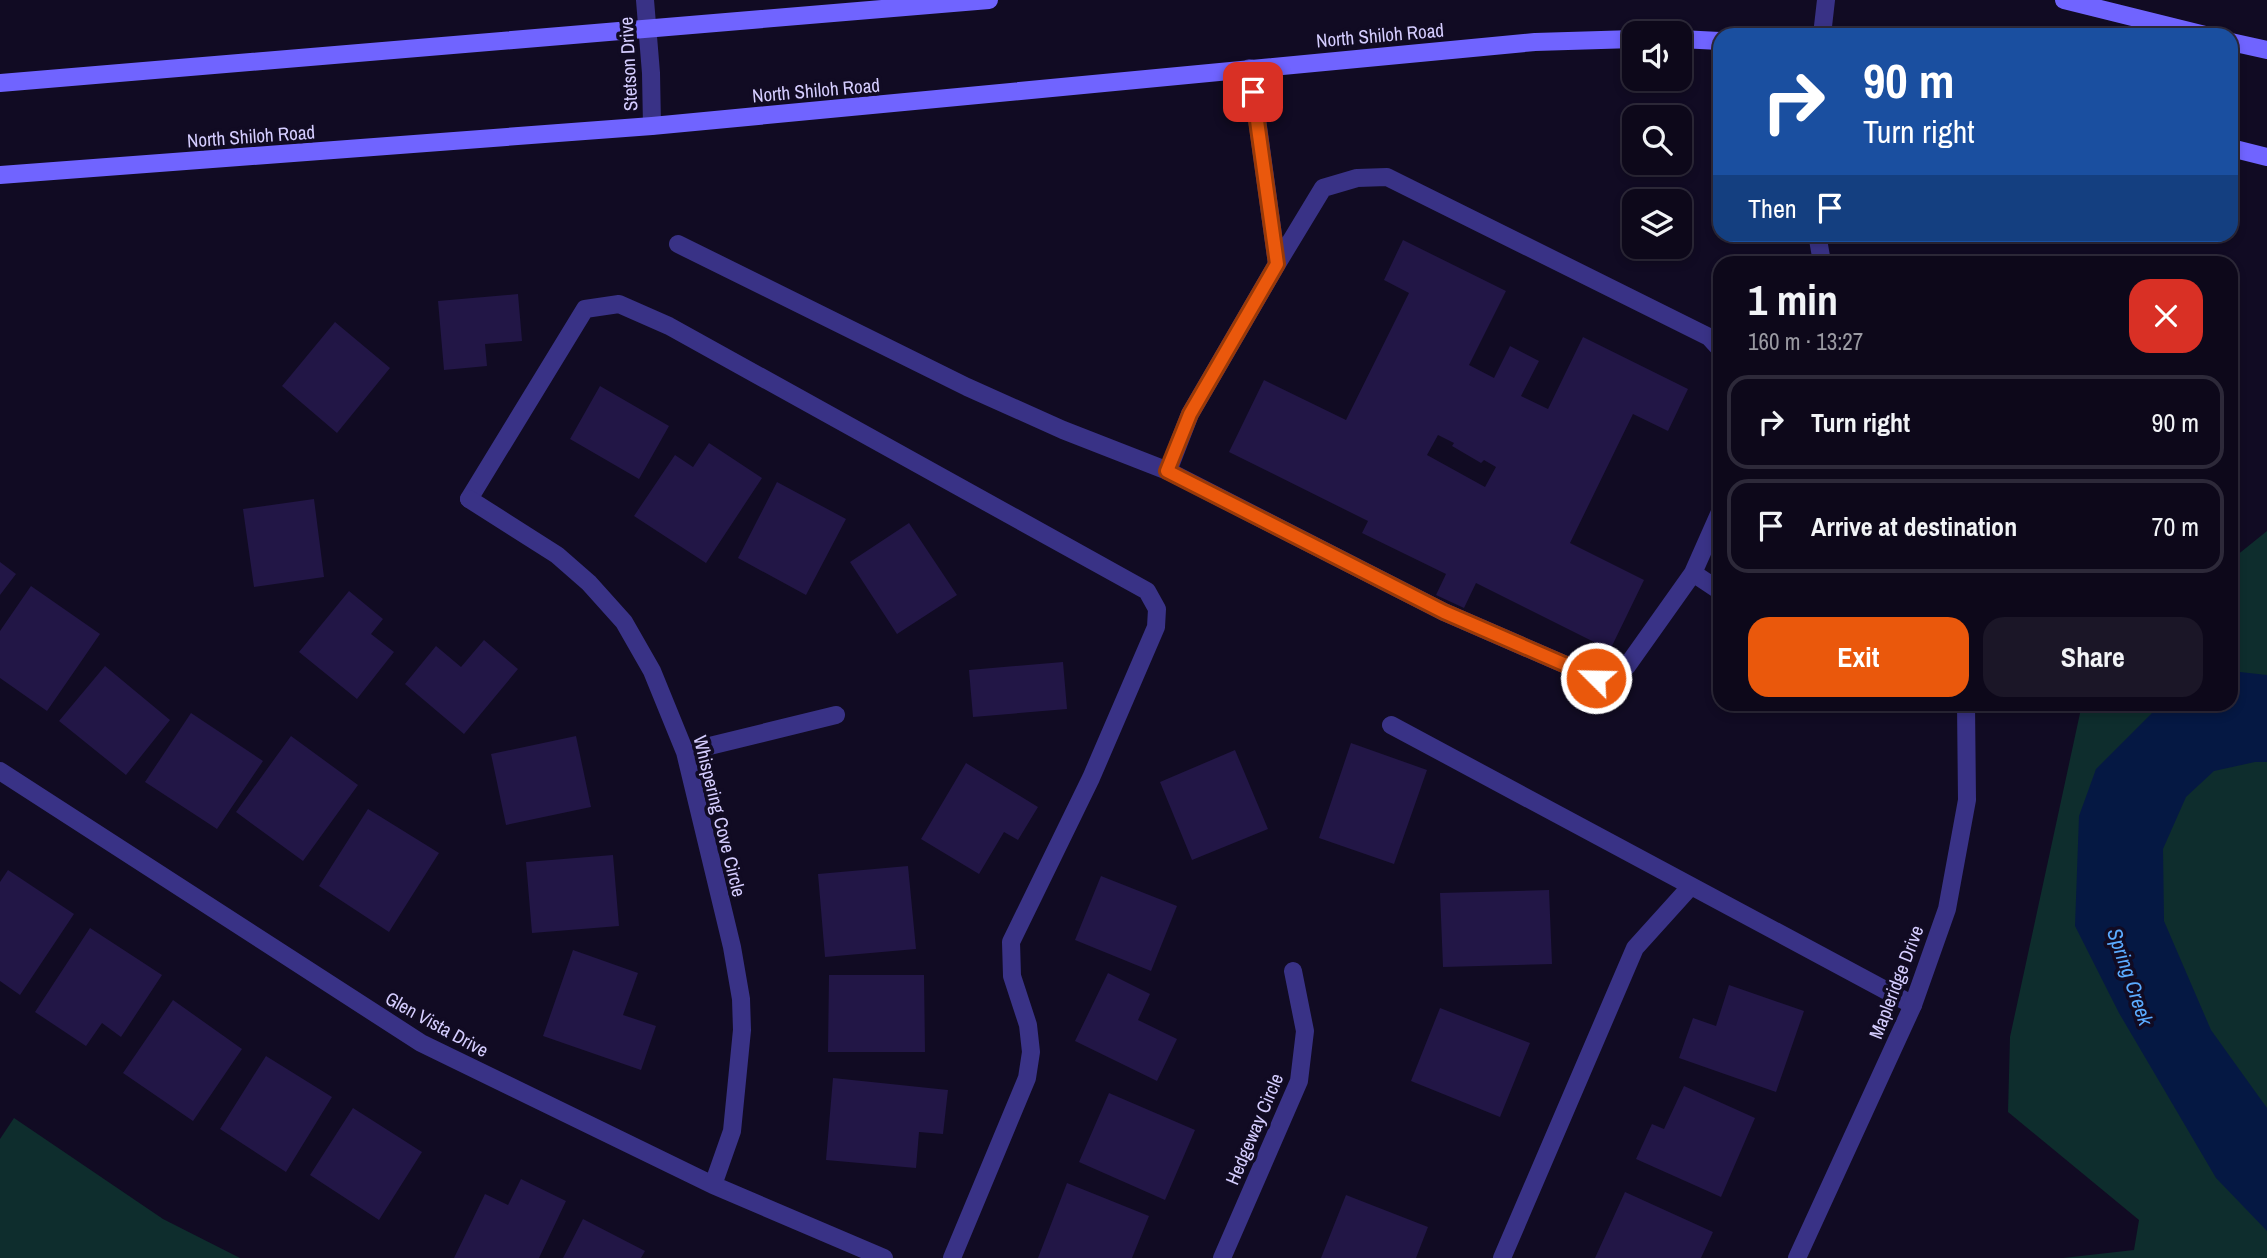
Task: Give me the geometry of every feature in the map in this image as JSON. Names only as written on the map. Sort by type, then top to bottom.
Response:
[{"type":"main road","points":[[0,83],[989,0]]},
{"type":"main road","points":[[2066,0],[2177,28]]},
{"type":"main road","name":"North Shiloh Road","points":[[0,175],[652,127],[1535,42],[1622,39]]},
{"type":"main road","points":[[1692,40],[1713,41]]},
{"type":"main road","points":[[2238,43],[2267,50]]},
{"type":"main road","points":[[2238,150],[2267,157]]},
{"type":"street","name":"Stetson Drive","points":[[645,0],[652,127]]},
{"type":"street","points":[[1823,28],[1826,0]]},
{"type":"street","points":[[1250,68],[1277,264]]},
{"type":"street","points":[[1167,471],[1190,414],[1323,188],[1357,178],[1387,177],[1713,341]]},
{"type":"street","points":[[678,244],[967,387],[1167,471],[1444,612],[1596,678],[1627,666],[1693,573],[1713,528]]},
{"type":"street","name":"Whispering Cove Circle","points":[[713,1185],[732,1131],[742,1030],[740,999],[732,947],[685,752],[652,671],[624,622],[589,583],[557,555],[469,499],[584,309],[619,304],[669,326],[1147,591],[1157,609],[1156,627],[1091,778],[1011,942],[1012,976],[1028,1025],[1031,1052],[1027,1078],[952,1258]]},
{"type":"street","points":[[1693,573],[1713,586]]},
{"type":"street","name":"Mapleridge Drive","points":[[1797,1258],[1913,1005],[1947,909],[1967,800],[1966,711]]},
{"type":"street","points":[[685,752],[836,715]]},
{"type":"street","points":[[1391,725],[1913,1005]]},
{"type":"street","name":"Glen Vista Drive","points":[[0,771],[421,1043],[713,1185],[884,1258]]},
{"type":"street","points":[[1502,1258],[1635,948],[1690,886]]},
{"type":"street","name":"Hedgeway Circle","points":[[1222,1258],[1299,1081],[1305,1031],[1293,971]]},
{"type":"green space","points":[[2267,531],[2267,1258],[2063,1258],[2134,1250],[2139,1220],[2008,1112],[2010,1037],[2080,711],[2238,711],[2238,554]]},
{"type":"green space","points":[[14,1118],[163,1219],[240,1258],[0,1258],[0,1139]]},
{"type":"water","name":"Spring Creek","points":[[2238,672],[2267,675],[2267,762],[2214,771],[2186,797],[2163,849],[2164,921],[2211,1030],[2267,1108],[2267,1231],[2216,1178],[2119,1013],[2075,926],[2079,816],[2096,769],[2154,711],[2238,711]]},
{"type":"building","points":[[1403,240],[1506,291],[1469,365],[1494,378],[1510,346],[1539,361],[1521,396],[1548,409],[1583,337],[1688,389],[1668,431],[1633,414],[1570,543],[1644,580],[1610,650],[1476,583],[1464,608],[1436,595],[1446,574],[1362,533],[1368,521],[1229,452],[1264,380],[1346,420],[1409,293],[1384,280]],"holes":[[[1438,435],[1454,443],[1452,446],[1481,463],[1484,460],[1496,467],[1485,487],[1427,455]]]},
{"type":"building","points":[[518,294],[522,341],[485,344],[487,366],[444,370],[438,301]]},
{"type":"building","points":[[335,322],[390,368],[337,433],[282,386]]},
{"type":"building","points":[[600,386],[669,426],[639,479],[570,439]]},
{"type":"building","points":[[709,443],[762,478],[706,563],[634,516],[675,455],[693,467]]},
{"type":"building","points":[[777,482],[846,519],[806,595],[738,558]]},
{"type":"building","points":[[314,499],[324,577],[254,587],[243,509]]},
{"type":"building","points":[[909,523],[957,595],[897,634],[850,562]]},
{"type":"building","points":[[0,562],[16,574],[0,595]]},
{"type":"building","points":[[31,586],[100,634],[47,711],[0,678],[0,631]]},
{"type":"building","points":[[349,591],[383,619],[371,634],[394,652],[357,699],[299,652]]},
{"type":"building","points":[[484,640],[518,669],[464,734],[405,684],[436,646],[461,667]]},
{"type":"building","points":[[1063,662],[1067,709],[973,717],[969,670]]},
{"type":"building","points":[[105,666],[170,720],[126,775],[59,721]]},
{"type":"building","points":[[191,713],[263,761],[217,829],[145,782]]},
{"type":"building","points":[[291,736],[358,785],[303,861],[236,812]]},
{"type":"building","points":[[576,736],[591,807],[506,825],[491,754]]},
{"type":"building","points":[[1351,743],[1427,770],[1394,864],[1319,838]]},
{"type":"building","points":[[1235,750],[1268,829],[1192,860],[1160,782]]},
{"type":"building","points":[[966,763],[1038,807],[1018,840],[1004,832],[979,874],[921,839]]},
{"type":"building","points":[[368,809],[439,853],[389,932],[319,886]]},
{"type":"building","points":[[613,855],[619,926],[532,933],[526,862]]},
{"type":"building","points":[[908,866],[916,949],[825,957],[818,874]]},
{"type":"building","points":[[8,870],[74,914],[20,995],[0,981],[0,882]]},
{"type":"building","points":[[1101,876],[1177,906],[1151,971],[1075,940]]},
{"type":"building","points":[[1549,890],[1552,964],[1443,967],[1440,893]]},
{"type":"building","points":[[90,928],[162,975],[121,1037],[102,1023],[86,1046],[35,1012]]},
{"type":"building","points":[[573,950],[638,973],[623,1015],[656,1026],[641,1070],[543,1036]]},
{"type":"building","points":[[1108,973],[1150,994],[1138,1020],[1177,1039],[1157,1081],[1075,1041]]},
{"type":"building","points":[[829,975],[924,975],[925,1052],[828,1052]]},
{"type":"building","points":[[1729,985],[1804,1011],[1776,1092],[1679,1058],[1693,1018],[1716,1026]]},
{"type":"building","points":[[173,1000],[242,1049],[193,1121],[123,1073]]},
{"type":"building","points":[[1440,1008],[1530,1043],[1500,1117],[1411,1081]]},
{"type":"building","points":[[266,1056],[332,1097],[286,1172],[220,1129]]},
{"type":"building","points":[[833,1078],[948,1090],[943,1134],[919,1132],[916,1168],[826,1160]]},
{"type":"building","points":[[1684,1086],[1755,1118],[1721,1197],[1636,1159],[1652,1124],[1664,1129]]},
{"type":"building","points":[[1109,1093],[1195,1130],[1165,1200],[1079,1162]]},
{"type":"building","points":[[353,1108],[422,1152],[379,1220],[310,1175]]},
{"type":"building","points":[[521,1179],[566,1201],[539,1258],[454,1258],[485,1194],[508,1205]]},
{"type":"building","points":[[1067,1183],[1149,1216],[1132,1258],[1038,1258]]},
{"type":"building","points":[[1625,1192],[1713,1232],[1701,1258],[1595,1258]]},
{"type":"building","points":[[1346,1195],[1428,1227],[1416,1258],[1321,1258]]},
{"type":"building","points":[[583,1219],[645,1251],[641,1258],[563,1258]]},
{"type":"route","points":[[1253,92],[1277,264],[1190,414],[1167,471],[1444,612],[1596,678]]}]
